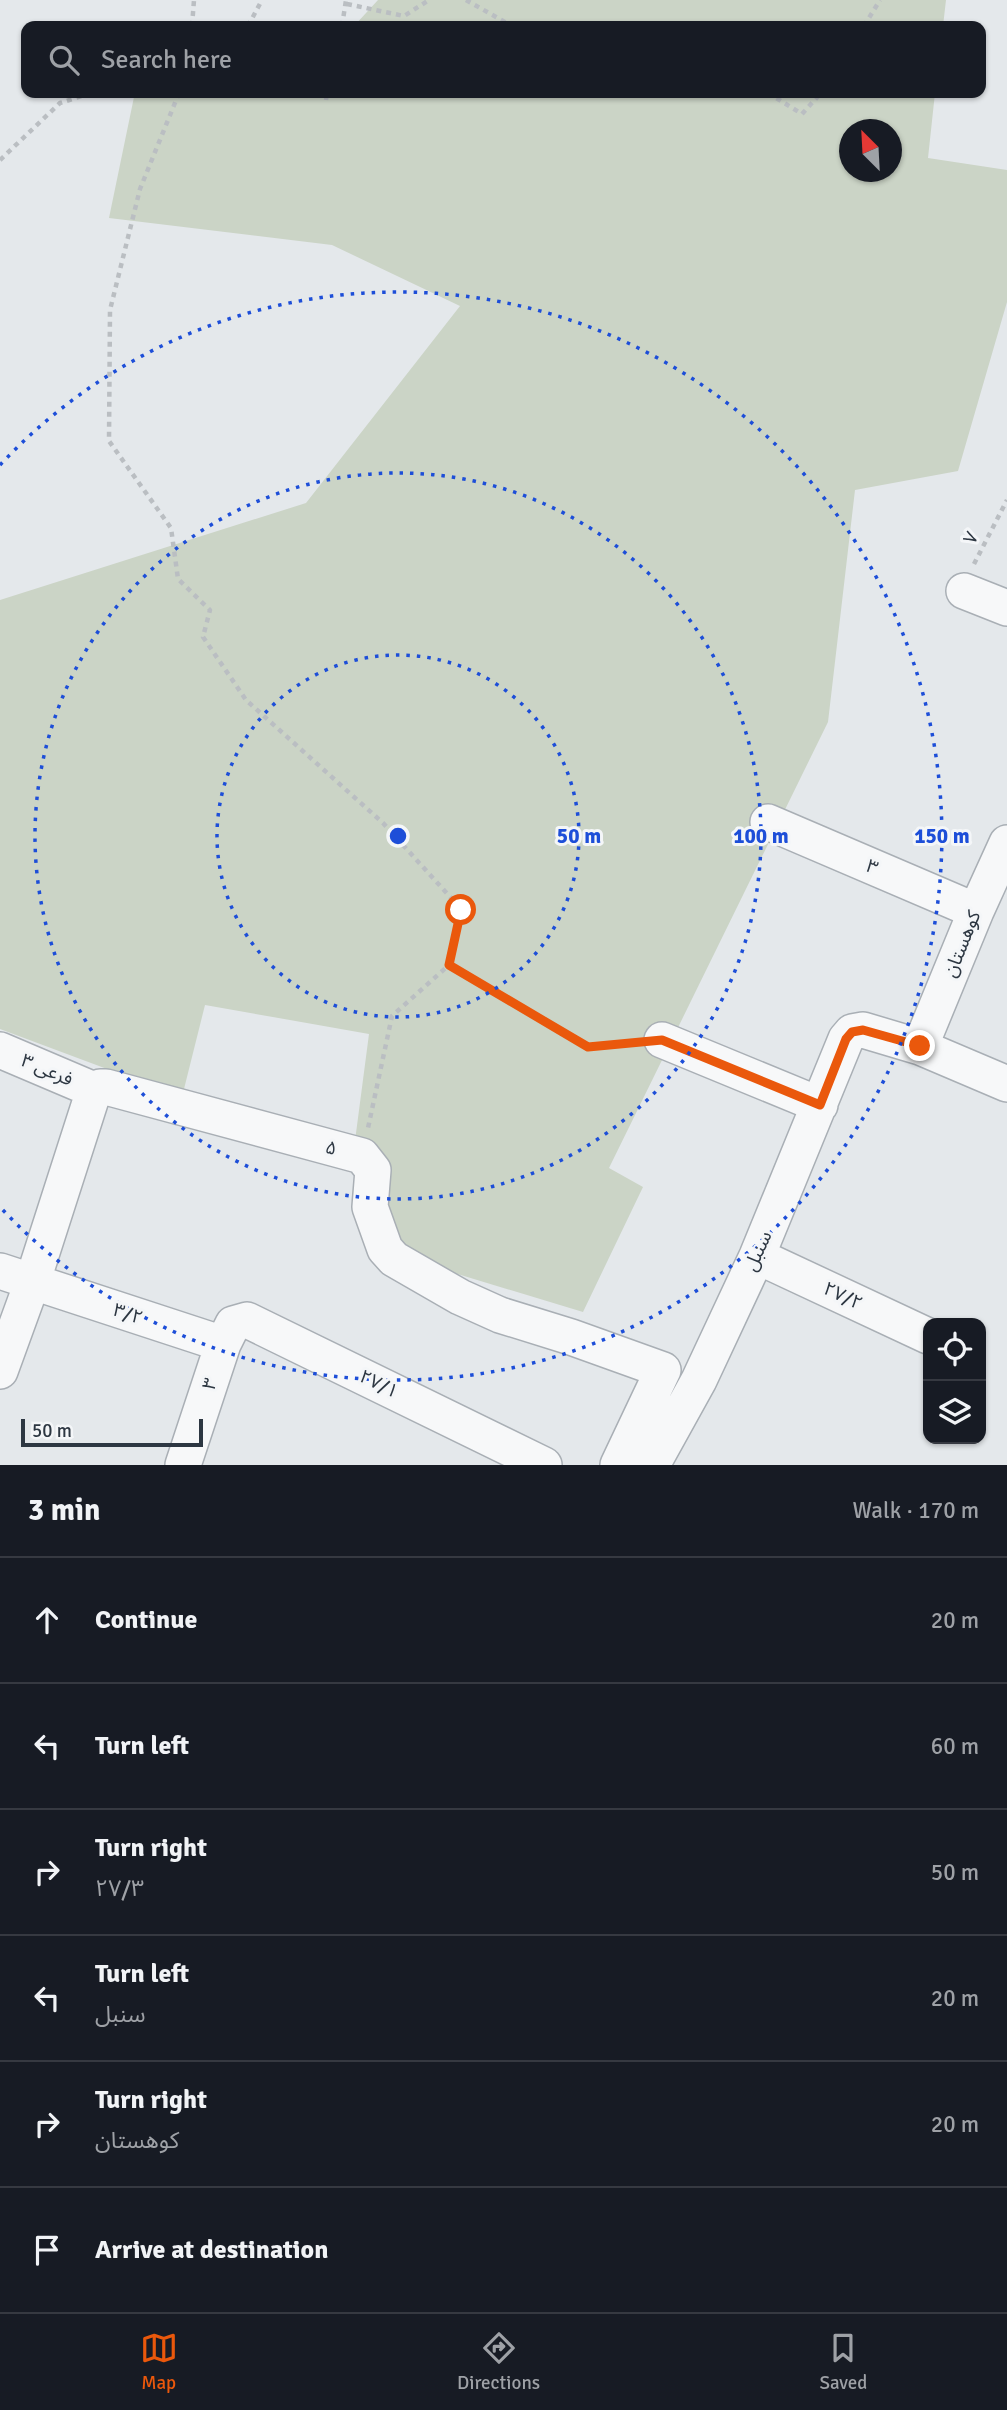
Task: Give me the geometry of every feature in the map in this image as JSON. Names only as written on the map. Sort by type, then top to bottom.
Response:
[{"type":"street","points":[[964,590],[1007,608]]},
{"type":"street","name":"۳","points":[[768,822],[975,912]]},
{"type":"street","name":"کوهستان","points":[[920,1046],[975,912],[1007,843]]},
{"type":"street","name":"سنبل","points":[[652,1465],[699,1380],[757,1256],[846,1039],[852,1032],[863,1030],[920,1046]]},
{"type":"street","points":[[662,1040],[820,1105]]},
{"type":"street","points":[[920,1046],[1007,1084]]},
{"type":"street","name":"فرعی ۳","points":[[0,1050],[94,1090]]},
{"type":"street","name":"۵","points":[[94,1090],[106,1087],[362,1156],[373,1170],[370,1207],[376,1229],[385,1249],[394,1259],[460,1297],[500,1315],[663,1370],[618,1465]]},
{"type":"street","points":[[0,1371],[32,1283],[94,1090]]},
{"type":"street","name":"۲۷/۲","points":[[757,1256],[923,1334]]},
{"type":"street","name":"۳/۲","points":[[0,1271],[223,1344]]},
{"type":"street","name":"۲۷/۱","points":[[223,1344],[233,1324],[247,1320],[544,1465]]},
{"type":"street","name":"۳","points":[[183,1465],[223,1344]]},
{"type":"path","points":[[192,21],[194,0]]},
{"type":"path","points":[[251,21],[262,0]]},
{"type":"path","points":[[343,21],[346,2],[404,16],[429,0]]},
{"type":"path","points":[[466,0],[503,21]]},
{"type":"path","points":[[867,21],[880,0]]},
{"type":"path","points":[[0,160],[60,103],[76,98]]},
{"type":"path","points":[[177,98],[140,189],[110,310],[109,441],[171,528],[178,579],[210,610],[203,637],[246,700],[383,823],[461,910],[449,965],[392,1016],[362,1156]]},
{"type":"path","points":[[776,98],[802,114],[816,98]]},
{"type":"path","name":"۷","points":[[964,590],[978,555],[1007,500]]},
{"type":"path","points":[[449,965],[588,1047],[662,1040]]},
{"type":"green space","points":[[378,0],[946,0],[944,21],[359,21]]},
{"type":"green space","points":[[134,98],[934,98],[928,158],[1007,170],[1007,302],[958,471],[855,490],[828,722],[609,1168],[643,1187],[583,1312],[418,1262],[384,1232],[353,1156],[369,1034],[205,1005],[182,1097],[0,1029],[0,600],[306,503],[460,306],[332,245],[109,218]]},
{"type":"route","points":[[461,910],[449,965],[588,1047],[662,1040],[820,1105],[846,1039],[852,1032],[863,1030],[920,1046]]}]
